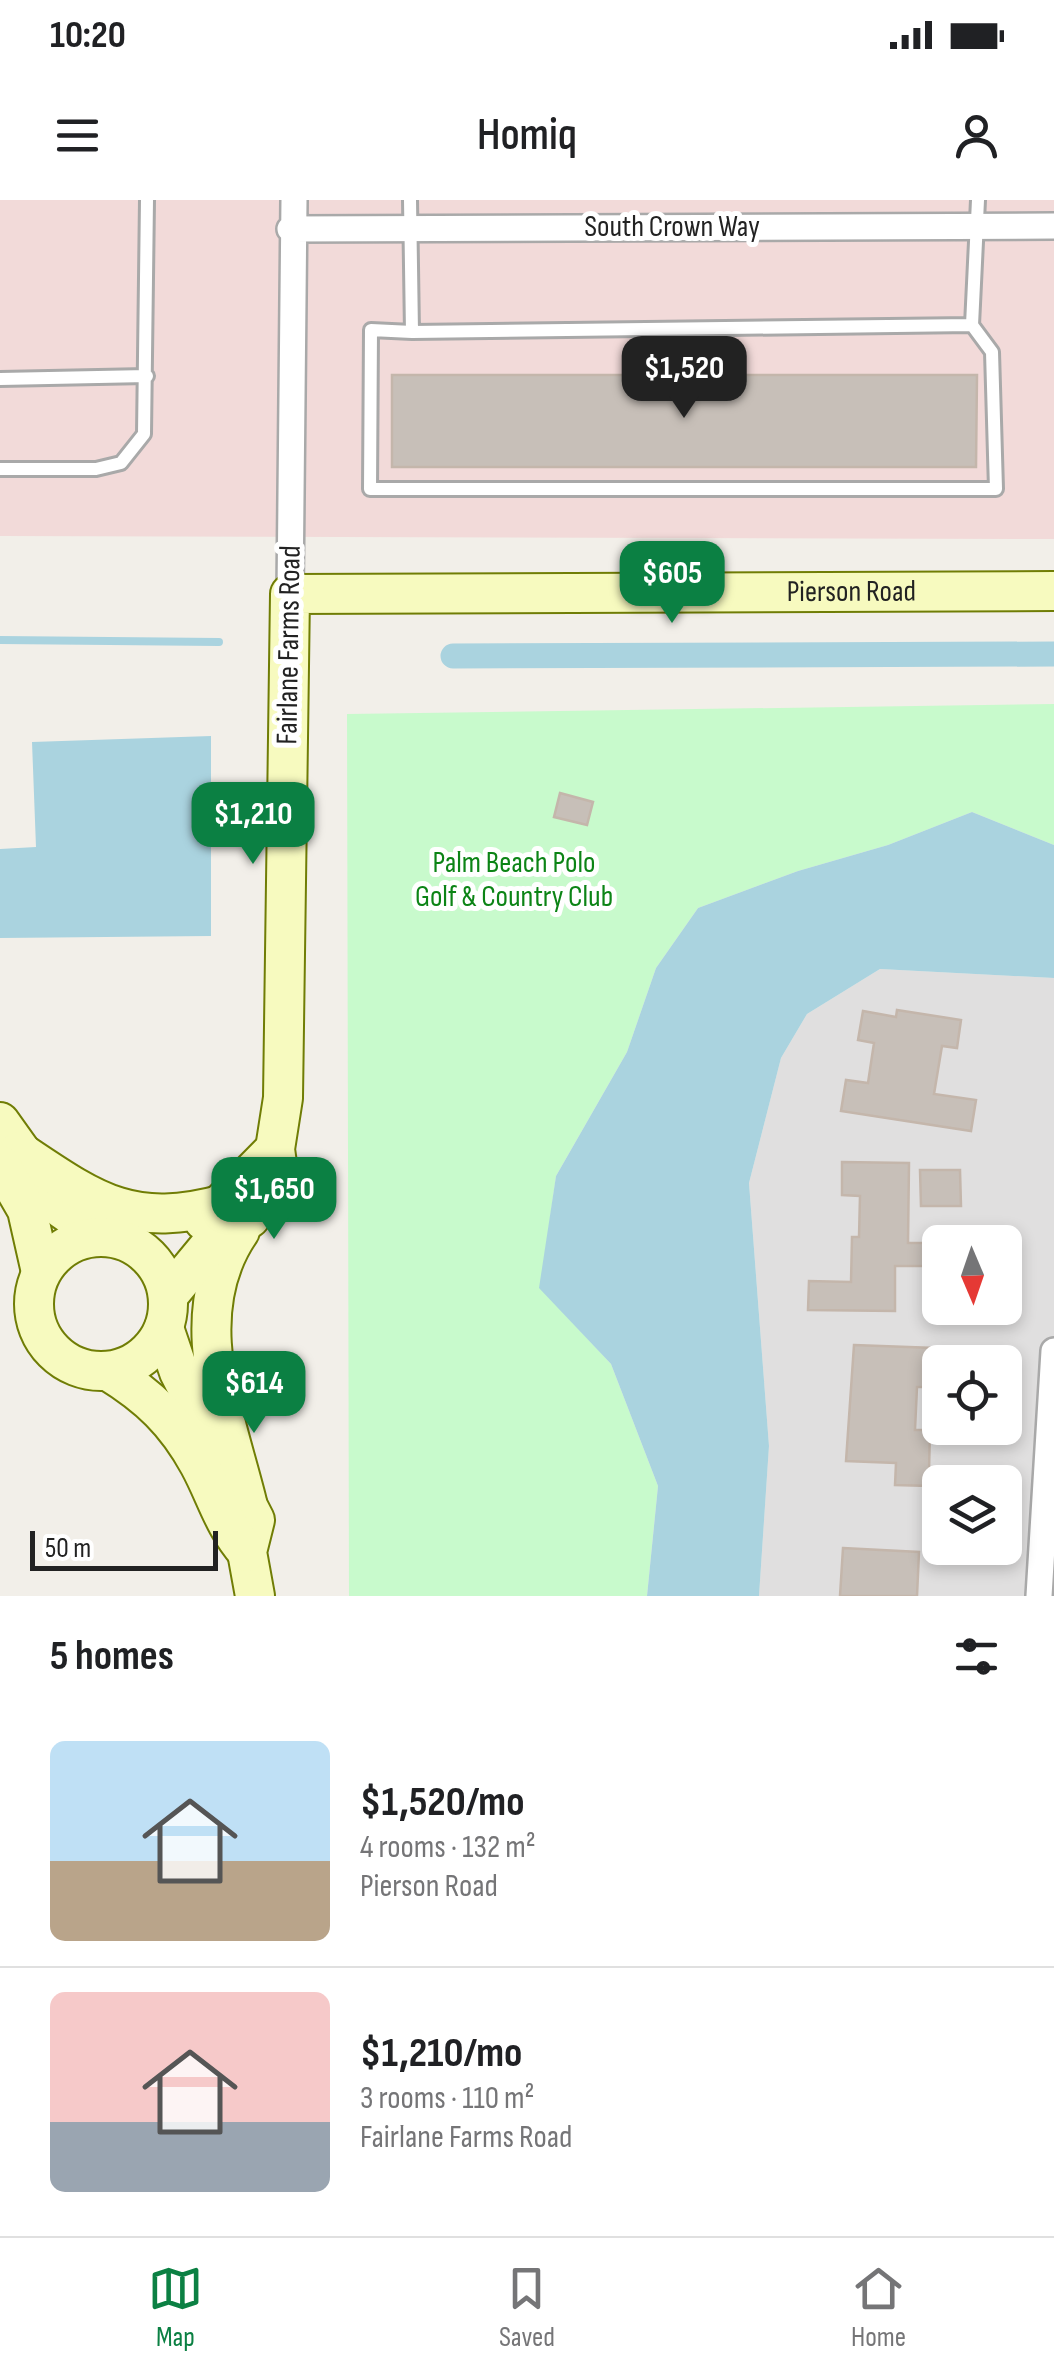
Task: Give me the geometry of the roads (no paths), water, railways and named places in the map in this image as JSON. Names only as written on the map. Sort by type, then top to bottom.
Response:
[{"type":"street","name":"Fairlane Farms Road","points":[[166,1312],[237,1211],[259,1161],[276,1149],[284,1098],[290,229],[294,200]]},
{"type":"street","name":"South Crown Way","points":[[290,229],[977,213],[1054,226]]},
{"type":"street","name":"Pierson Road","points":[[290,594],[1054,591]]},
{"type":"street","points":[[6,1145],[120,1209],[180,1216],[237,1211],[209,1314],[208,1336],[247,1502]]},
{"type":"street","points":[[6,1145],[62,1209],[118,1241],[162,1273],[166,1312],[180,1372],[255,1520],[247,1552],[256,1596]]},
{"type":"street","points":[[6,1145],[41,1272],[33,1303],[35,1320],[50,1348],[76,1367],[108,1371],[158,1404],[201,1466],[226,1528],[247,1552]]},
{"type":"street","name":"Fairlane Farms Road","points":[[118,1241],[186,1233],[237,1211]]},
{"type":"street","points":[[41,1272],[63,1248],[118,1241]]},
{"type":"street","points":[[108,1371],[139,1360],[166,1312]]},
{"type":"street","points":[[1039,1596],[1054,1351]]},
{"type":"lane","points":[[0,469],[96,469],[121,463],[144,434],[147,200]]},
{"type":"lane","points":[[410,200],[412,332]]},
{"type":"lane","points":[[972,325],[371,330],[370,489],[996,490],[992,352],[972,325],[977,213]]},
{"type":"lane","points":[[0,379],[146,376]]},
{"type":"water","points":[[211,736],[211,936],[0,938],[0,849],[36,847],[32,742]]},
{"type":"water","points":[[972,812],[1054,845],[1054,978],[880,969],[807,1014],[781,1058],[749,1183],[769,1446],[759,1596],[647,1596],[658,1486],[611,1364],[539,1288],[556,1176],[627,1052],[656,968],[698,908],[798,871],[888,845]]},
{"type":"waterway","points":[[0,640],[219,642]]},
{"type":"waterway","points":[[453,656],[1054,654]]},
{"type":"park label","name":"Palm Beach Polo Golf & Country Club","points":[[514,880]]}]
